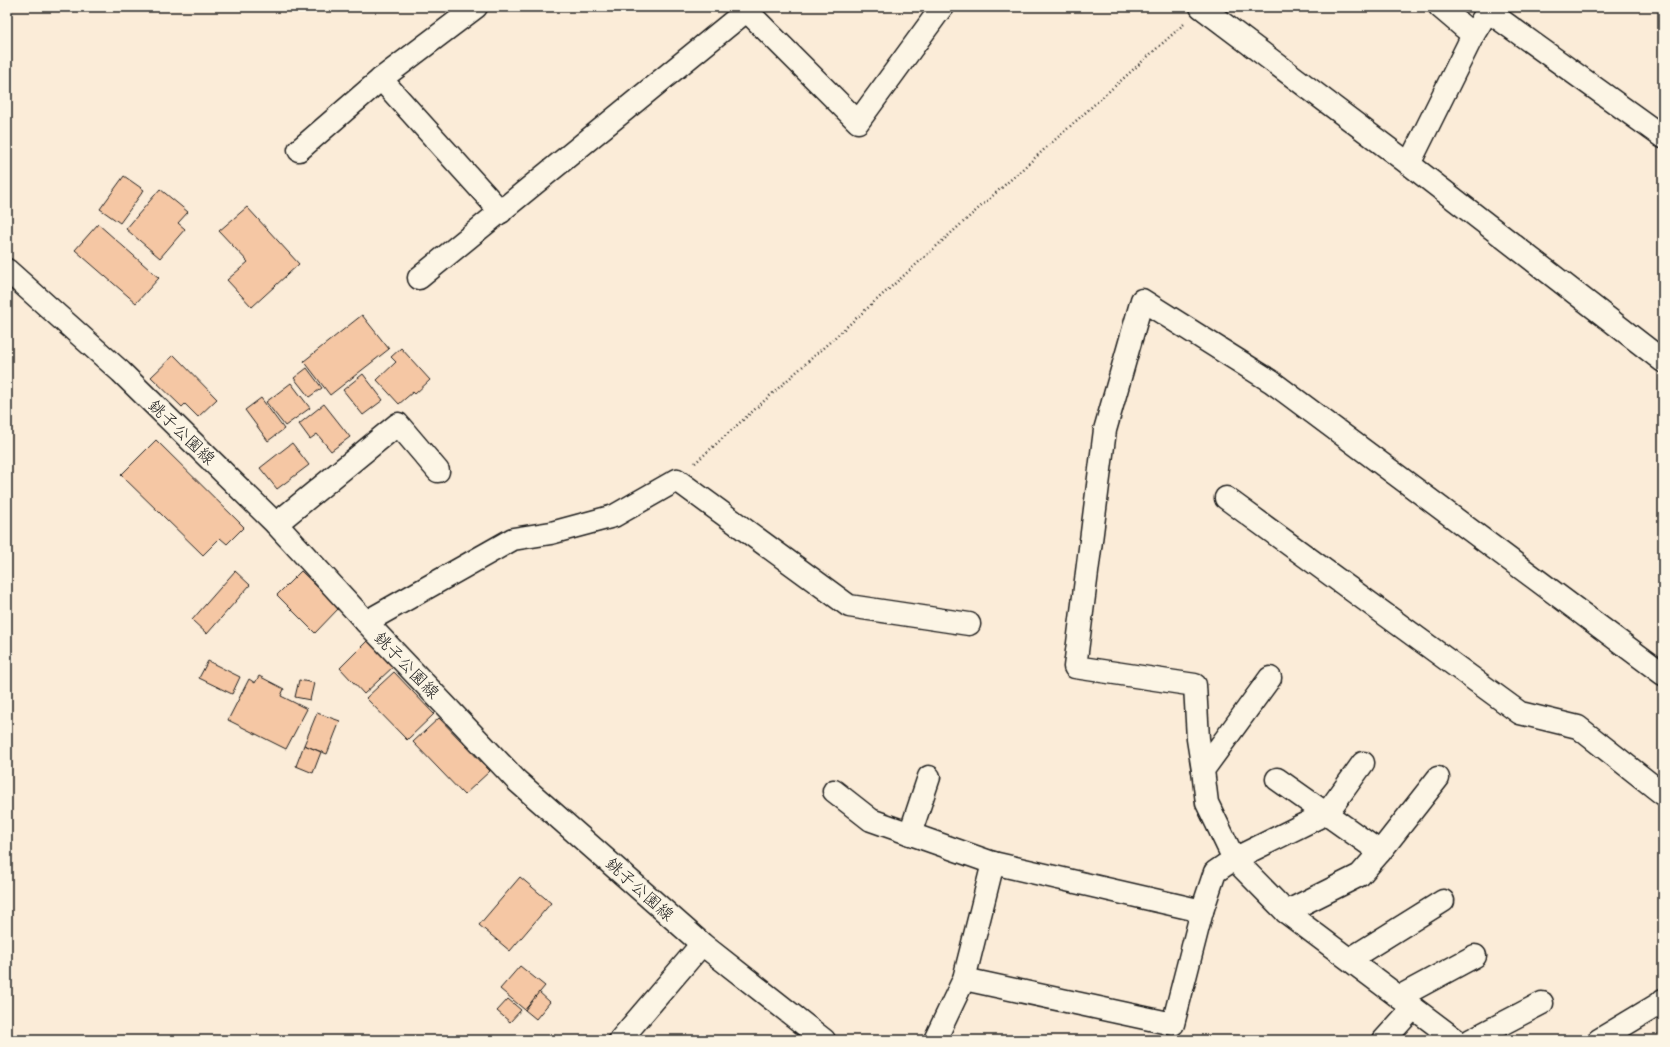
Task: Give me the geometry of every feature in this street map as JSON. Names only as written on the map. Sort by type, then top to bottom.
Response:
[{"type":"street","points":[[299,150],[381,79],[476,7]]},
{"type":"street","points":[[419,278],[501,212],[745,9],[858,122],[942,7]]},
{"type":"street","points":[[1202,7],[1409,164],[1663,361]]},
{"type":"street","points":[[1440,7],[1473,35]]},
{"type":"street","points":[[1409,164],[1473,35],[1489,9],[1663,137]]},
{"type":"street","points":[[381,79],[501,212]]},
{"type":"street","name":"銚子公園線","points":[[7,270],[121,372],[276,524],[366,622],[517,781],[702,944],[824,1040]]},
{"type":"street","points":[[1456,1040],[1286,912],[1234,859],[1207,803],[1198,739],[1194,685],[1075,667],[1105,430],[1142,300],[1272,382],[1663,674]]},
{"type":"street","points":[[276,524],[398,424],[438,472]]},
{"type":"street","points":[[366,622],[513,539],[551,533],[614,516],[677,480],[849,606],[968,624]]},
{"type":"street","points":[[1226,498],[1520,713],[1578,727],[1663,794]]},
{"type":"street","points":[[1203,770],[1270,678]]},
{"type":"street","points":[[964,979],[1172,1024],[1202,911],[1215,872],[1234,859],[1327,813],[1363,763]]},
{"type":"street","points":[[910,834],[928,777]]},
{"type":"street","points":[[1286,912],[1360,875],[1438,778]]},
{"type":"street","points":[[1277,779],[1380,852]]},
{"type":"street","points":[[834,791],[871,820],[993,863],[1202,911]]},
{"type":"street","points":[[935,1040],[964,979],[993,863]]},
{"type":"street","points":[[1350,959],[1443,901]]},
{"type":"street","points":[[620,1040],[702,944]]},
{"type":"street","points":[[1384,1040],[1406,1003],[1475,956]]},
{"type":"street","points":[[1600,1040],[1659,1004],[1663,1000]]},
{"type":"street","points":[[1471,1040],[1542,1003]]},
{"type":"path","points":[[677,480],[1202,7]]},
{"type":"building","points":[[124,176],[144,190],[120,223],[100,209]]},
{"type":"building","points":[[160,189],[188,212],[178,223],[185,229],[160,258],[126,229]]},
{"type":"building","points":[[247,207],[299,264],[252,307],[227,280],[248,262],[219,231]]},
{"type":"building","points":[[98,224],[159,278],[136,303],[75,250]]},
{"type":"building","points":[[362,315],[389,349],[330,395],[304,361]]},
{"type":"building","points":[[401,348],[430,380],[415,394],[413,392],[399,404],[377,380],[396,362],[391,357]]},
{"type":"building","points":[[174,355],[217,399],[198,417],[185,404],[182,407],[151,377]]},
{"type":"building","points":[[307,368],[322,388],[309,397],[294,378]]},
{"type":"building","points":[[363,374],[383,400],[363,415],[343,390]]},
{"type":"building","points":[[291,383],[310,408],[285,426],[266,402]]},
{"type":"building","points":[[261,398],[284,429],[268,441],[245,410]]},
{"type":"building","points":[[324,404],[350,437],[331,451],[317,434],[310,439],[299,424]]},
{"type":"building","points":[[156,440],[244,527],[227,544],[220,538],[203,555],[121,475]]},
{"type":"building","points":[[292,443],[309,465],[277,489],[260,468]]},
{"type":"building","points":[[235,571],[250,585],[207,634],[192,620]]},
{"type":"building","points":[[301,571],[339,608],[315,633],[277,595]]},
{"type":"building","points":[[368,640],[394,666],[364,694],[340,668]]},
{"type":"building","points":[[208,661],[240,677],[232,694],[199,678]]},
{"type":"building","points":[[394,672],[434,714],[407,740],[366,698]]},
{"type":"building","points":[[259,676],[284,689],[281,696],[307,709],[286,749],[228,720],[249,679],[255,683]]},
{"type":"building","points":[[299,680],[314,683],[310,700],[295,697]]},
{"type":"building","points":[[317,713],[340,721],[327,754],[304,745]]},
{"type":"building","points":[[439,718],[490,771],[464,795],[413,742]]},
{"type":"building","points":[[304,745],[321,752],[313,773],[296,766]]},
{"type":"building","points":[[520,877],[551,903],[510,951],[479,925]]},
{"type":"building","points":[[520,966],[545,986],[525,1010],[500,989]]},
{"type":"building","points":[[539,992],[550,1002],[536,1019],[525,1010]]},
{"type":"building","points":[[508,999],[521,1010],[510,1022],[497,1011]]}]
